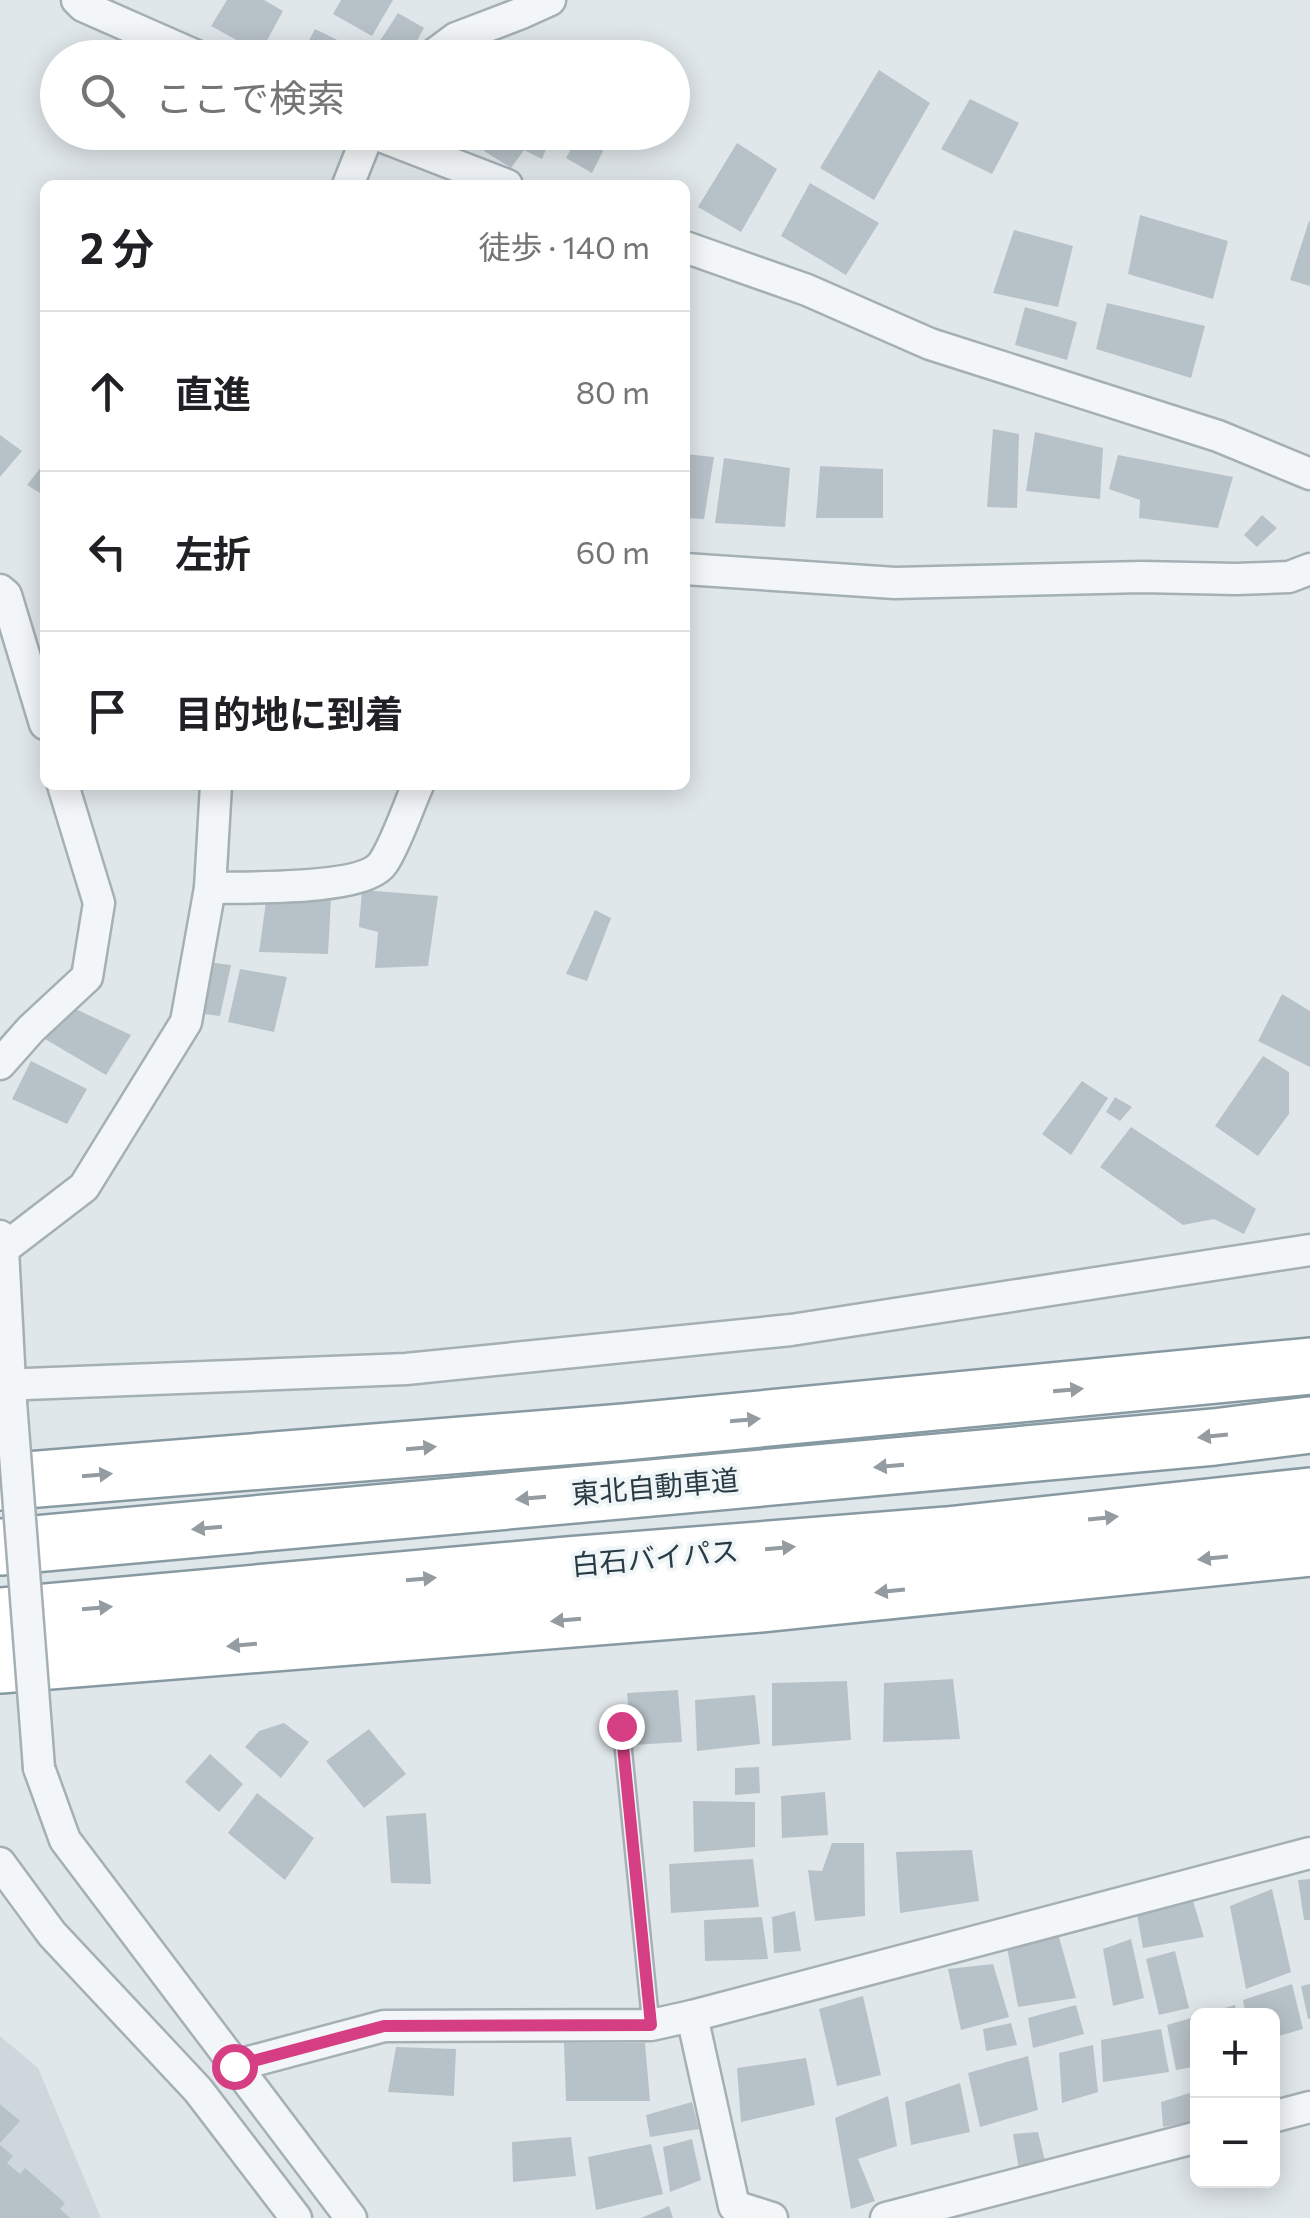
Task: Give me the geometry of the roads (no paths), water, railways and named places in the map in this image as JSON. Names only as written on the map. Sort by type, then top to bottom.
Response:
[{"type":"highway","name":"東北自動車道","points":[[0,1482],[624,1432],[1310,1366]]},
{"type":"highway","name":"東北自動車道","points":[[0,1547],[1214,1437],[1310,1425]]},
{"type":"highway","name":"白石バイパス","points":[[0,1616],[946,1534],[1310,1496]]},
{"type":"highway","name":"白石バイパス","points":[[0,1666],[760,1604],[1310,1548]]},
{"type":"street","points":[[77,0],[160,40]]},
{"type":"street","points":[[453,40],[550,0]]},
{"type":"street","points":[[350,180],[363,150]]},
{"type":"street","points":[[417,150],[494,180]]},
{"type":"street","points":[[690,249],[807,290],[930,344],[1218,436],[1310,474]]},
{"type":"street","points":[[690,569],[895,582],[1142,577],[1236,580],[1289,576],[1310,568]]},
{"type":"street","points":[[0,590],[6,595],[40,707]]},
{"type":"street","points":[[0,1064],[30,1028],[87,978],[99,903],[65,790]]},
{"type":"street","points":[[216,790],[210,888],[186,1022],[84,1187],[1,1244],[7,1390],[39,1768],[65,1840],[351,2218]]},
{"type":"street","points":[[210,888],[358,879],[381,866],[416,790]]},
{"type":"street","points":[[7,1390],[406,1369],[791,1330],[1310,1250]]},
{"type":"street","points":[[234,2066],[384,2026],[651,2025],[1310,1853]]},
{"type":"street","points":[[0,1864],[52,1934],[198,2090],[296,2218]]},
{"type":"street","points":[[692,2016],[729,2212],[772,2218]]},
{"type":"street","points":[[1280,2115],[1310,2107]]},
{"type":"street","points":[[886,2218],[1190,2140]]},
{"type":"lane","points":[[621,1726],[651,2025]]}]
